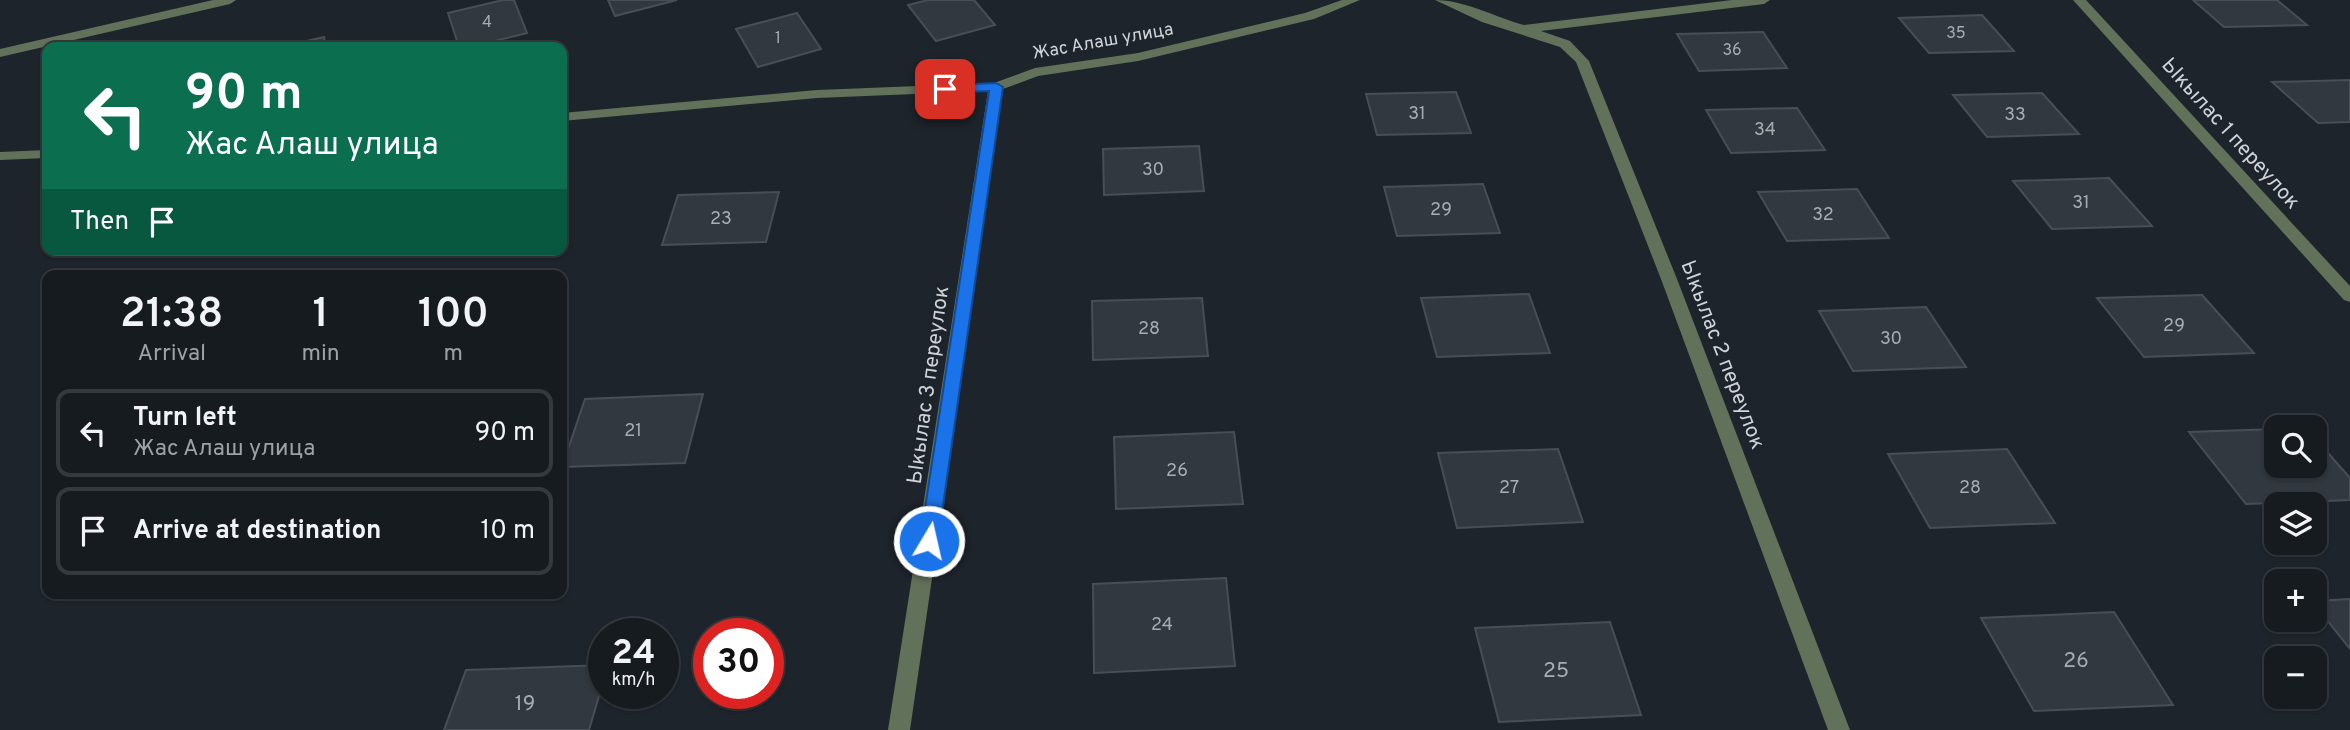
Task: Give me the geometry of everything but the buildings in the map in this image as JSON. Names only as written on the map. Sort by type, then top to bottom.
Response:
[{"type":"street","points":[[48,42],[230,0]]},
{"type":"street","name":"Жас Алаш улица","points":[[567,117],[817,94],[996,87],[1035,72],[1138,57],[1309,16],[1354,0]]},
{"type":"street","name":"Ыкылас 2 переулок","points":[[1441,0],[1487,19],[1565,44],[1582,61],[1669,279],[1839,730]]},
{"type":"street","points":[[1524,29],[1764,0]]},
{"type":"street","name":"Ыкылас 1 переулок","points":[[2079,0],[2350,296]]},
{"type":"street","points":[[0,53],[42,43]]},
{"type":"street","name":"Ыкылас 3 переулок","points":[[899,730],[996,87]]},
{"type":"street","points":[[0,156],[42,154]]},
{"type":"route","points":[[929,541],[996,87],[945,89]]}]
